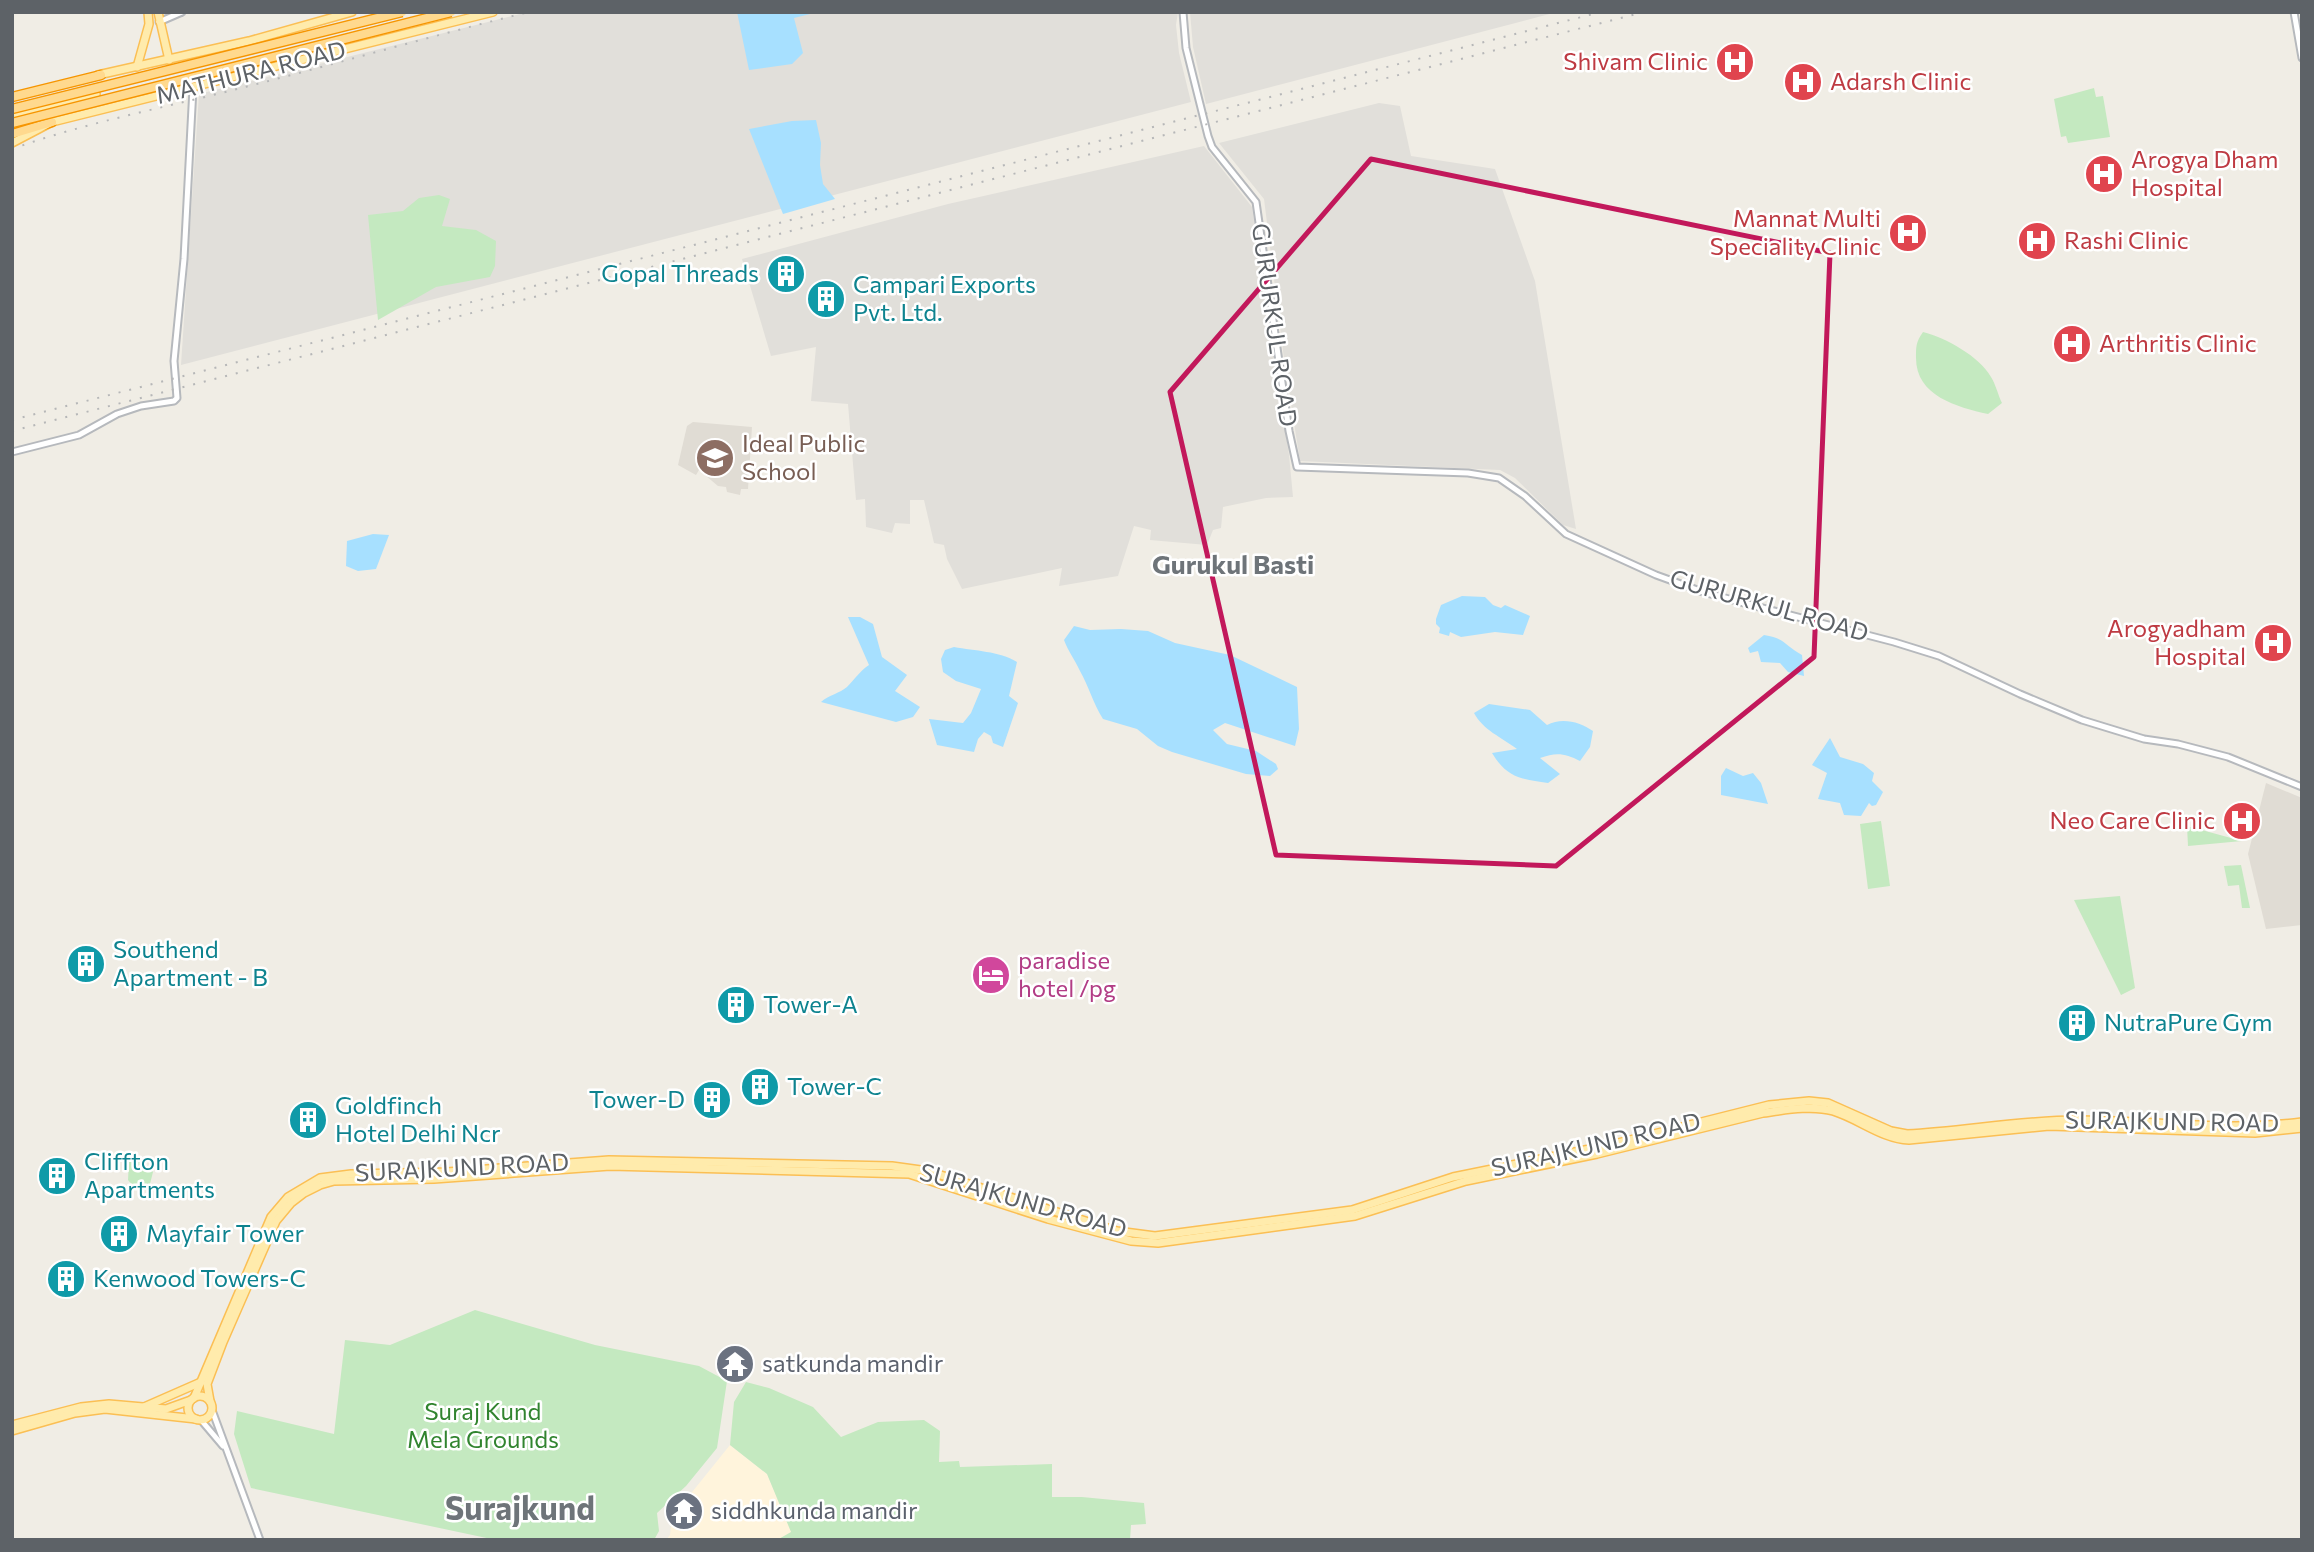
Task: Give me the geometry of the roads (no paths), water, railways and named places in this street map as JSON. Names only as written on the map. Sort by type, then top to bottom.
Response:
[{"type":"highway","name":"MATHURA ROAD","points":[[12,109],[402,12]]},
{"type":"highway","name":"MATHURA ROAD","points":[[12,123],[452,12]]},
{"type":"highway","points":[[12,97],[98,76]]},
{"type":"highway","points":[[12,134],[52,122]]},
{"type":"main road","points":[[137,68],[149,24],[148,12]]},
{"type":"main road","points":[[158,12],[169,60]]},
{"type":"main road","name":"MATHURA ROAD","points":[[12,91],[20,92],[92,74],[98,76],[137,68],[352,12]]},
{"type":"main road","name":"MATHURA ROAD","points":[[12,143],[52,122],[493,12]]},
{"type":"main road","points":[[190,55],[203,65],[205,71],[202,86]]},
{"type":"main road","points":[[98,76],[96,94],[105,109]]},
{"type":"main road","points":[[12,116],[96,94]]},
{"type":"main road","name":"SURAJKUND ROAD","points":[[210,1401],[207,1384],[276,1221],[291,1203],[312,1188],[326,1183],[350,1180],[434,1179],[661,1164],[910,1167],[1118,1231],[1155,1236],[1352,1210],[1453,1177],[1614,1144],[1755,1107],[1801,1102],[1828,1103],[1891,1131],[1907,1134],[2038,1121],[2255,1126],[2302,1122]]},
{"type":"main road","name":"SURAJKUND ROAD","points":[[192,1399],[271,1217],[288,1196],[314,1180],[351,1174],[446,1172],[601,1160],[914,1175],[1048,1219],[1131,1241],[1158,1243],[1354,1216],[1466,1181],[1597,1154],[1763,1113],[1790,1110],[1831,1111],[1888,1136],[1909,1140],[2049,1126],[2250,1133],[2302,1128]]},
{"type":"main road","points":[[144,1407],[201,1382]]},
{"type":"main road","points":[[12,1425],[95,1405],[166,1409],[204,1397],[210,1401],[212,1410],[207,1417],[199,1420],[123,1410],[93,1410],[12,1431]]},
{"type":"main road","points":[[192,1399],[189,1412],[199,1420]]},
{"type":"street","points":[[159,22],[183,12]]},
{"type":"street","name":"GURURKUL ROAD","points":[[1183,12],[1186,48],[1212,147],[1256,202],[1289,431],[1297,467],[1468,473],[1499,478],[1525,496],[1566,534],[1656,575],[1703,592],[1895,642],[1938,656],[2082,720],[2144,738],[2228,757],[2302,787]]},
{"type":"street","points":[[2294,12],[2302,58]]},
{"type":"street","points":[[12,452],[79,435],[117,414],[141,405],[175,400],[174,361],[184,259],[193,88]]},
{"type":"street","points":[[212,1410],[260,1540]]},
{"type":"street","points":[[199,1420],[227,1451]]},
{"type":"water","points":[[737,12],[818,12],[794,18],[803,53],[792,64],[749,70]]},
{"type":"water","points":[[816,120],[821,143],[823,184],[835,199],[783,214],[749,129],[792,121]]},
{"type":"water","points":[[373,534],[389,535],[376,569],[358,571],[346,566],[347,541]]},
{"type":"water","points":[[1462,596],[1485,597],[1493,605],[1501,608],[1505,605],[1530,616],[1523,635],[1495,632],[1461,637],[1450,632],[1449,636],[1439,633],[1436,619],[1441,605]]},
{"type":"water","points":[[848,617],[860,617],[873,624],[882,657],[907,675],[895,691],[920,707],[913,717],[896,722],[821,702],[847,687],[869,665]]},
{"type":"water","points":[[1074,626],[1090,630],[1148,631],[1175,643],[1230,655],[1297,687],[1299,729],[1295,746],[1225,723],[1213,730],[1227,744],[1256,751],[1276,764],[1278,769],[1270,776],[1246,774],[1172,752],[1158,746],[1137,729],[1103,719],[1064,640]]},
{"type":"water","points":[[1764,635],[1781,640],[1802,655],[1804,676],[1788,672],[1780,663],[1761,662],[1758,651],[1750,653],[1748,648]]},
{"type":"water","points":[[954,647],[995,653],[1017,662],[1009,696],[1018,703],[1003,747],[993,743],[991,736],[984,732],[978,739],[974,752],[937,745],[929,719],[963,723],[971,713],[981,689],[956,681],[943,672],[941,659],[945,650]]},
{"type":"water","points":[[1489,704],[1530,710],[1547,725],[1565,721],[1582,725],[1593,731],[1590,747],[1580,761],[1560,754],[1540,758],[1560,774],[1548,783],[1516,776],[1503,768],[1492,753],[1517,749],[1487,729],[1474,713]]},
{"type":"water","points":[[1830,738],[1840,757],[1863,764],[1874,773],[1872,781],[1883,792],[1876,805],[1869,803],[1861,816],[1844,815],[1840,803],[1818,799],[1827,773],[1812,765]]},
{"type":"water","points":[[1726,768],[1743,776],[1753,773],[1761,783],[1768,804],[1721,795],[1721,776]]},
{"type":"railway","points":[[12,149],[98,123],[529,12]]},
{"type":"railway","points":[[12,420],[1601,12]]},
{"type":"railway","points":[[12,431],[1644,12]]},
{"type":"place","name":"Shivam Clinic","points":[[1735,62]]},
{"type":"place","name":"Adarsh Clinic","points":[[1803,82]]},
{"type":"place","name":"Arogya Dham Hospital","points":[[2104,174]]},
{"type":"place","name":"Mannat Multi Speciality Clinic","points":[[1908,233]]},
{"type":"place","name":"Rashi Clinic","points":[[2037,241]]},
{"type":"place","name":"Gopal Threads","points":[[786,274]]},
{"type":"place","name":"Campari Exports Pvt. Ltd.","points":[[826,299]]},
{"type":"place","name":"Arthritis Clinic","points":[[2072,344]]},
{"type":"place","name":"Ideal Public School","points":[[715,458]]},
{"type":"place","name":"Arogyadham Hospital","points":[[2273,643]]},
{"type":"place","name":"Neo Care Clinic","points":[[2242,821]]},
{"type":"place","name":"Southend Apartment - B","points":[[86,964]]},
{"type":"place","name":"paradise hotel /pg","points":[[991,975]]},
{"type":"place","name":"Tower-A","points":[[736,1005]]},
{"type":"place","name":"NutraPure Gym","points":[[2077,1023]]},
{"type":"place","name":"Tower-C","points":[[760,1087]]},
{"type":"place","name":"Tower-D","points":[[712,1100]]},
{"type":"place","name":"Goldfinch Hotel Delhi Ncr","points":[[308,1120]]},
{"type":"place","name":"Cliffton Apartments","points":[[57,1176]]},
{"type":"place","name":"Mayfair Tower","points":[[119,1234]]},
{"type":"place","name":"Kenwood Towers-C","points":[[66,1279]]},
{"type":"place","name":"satkunda mandir","points":[[735,1364]]},
{"type":"place","name":"siddhkunda mandir","points":[[684,1511]]},
{"type":"district","name":"Gurukul Basti","points":[[1233,565]]},
{"type":"district","name":"Surajkund","points":[[520,1509]]},
{"type":"park label","name":"Suraj Kund Mela Grounds","points":[[483,1426]]}]
